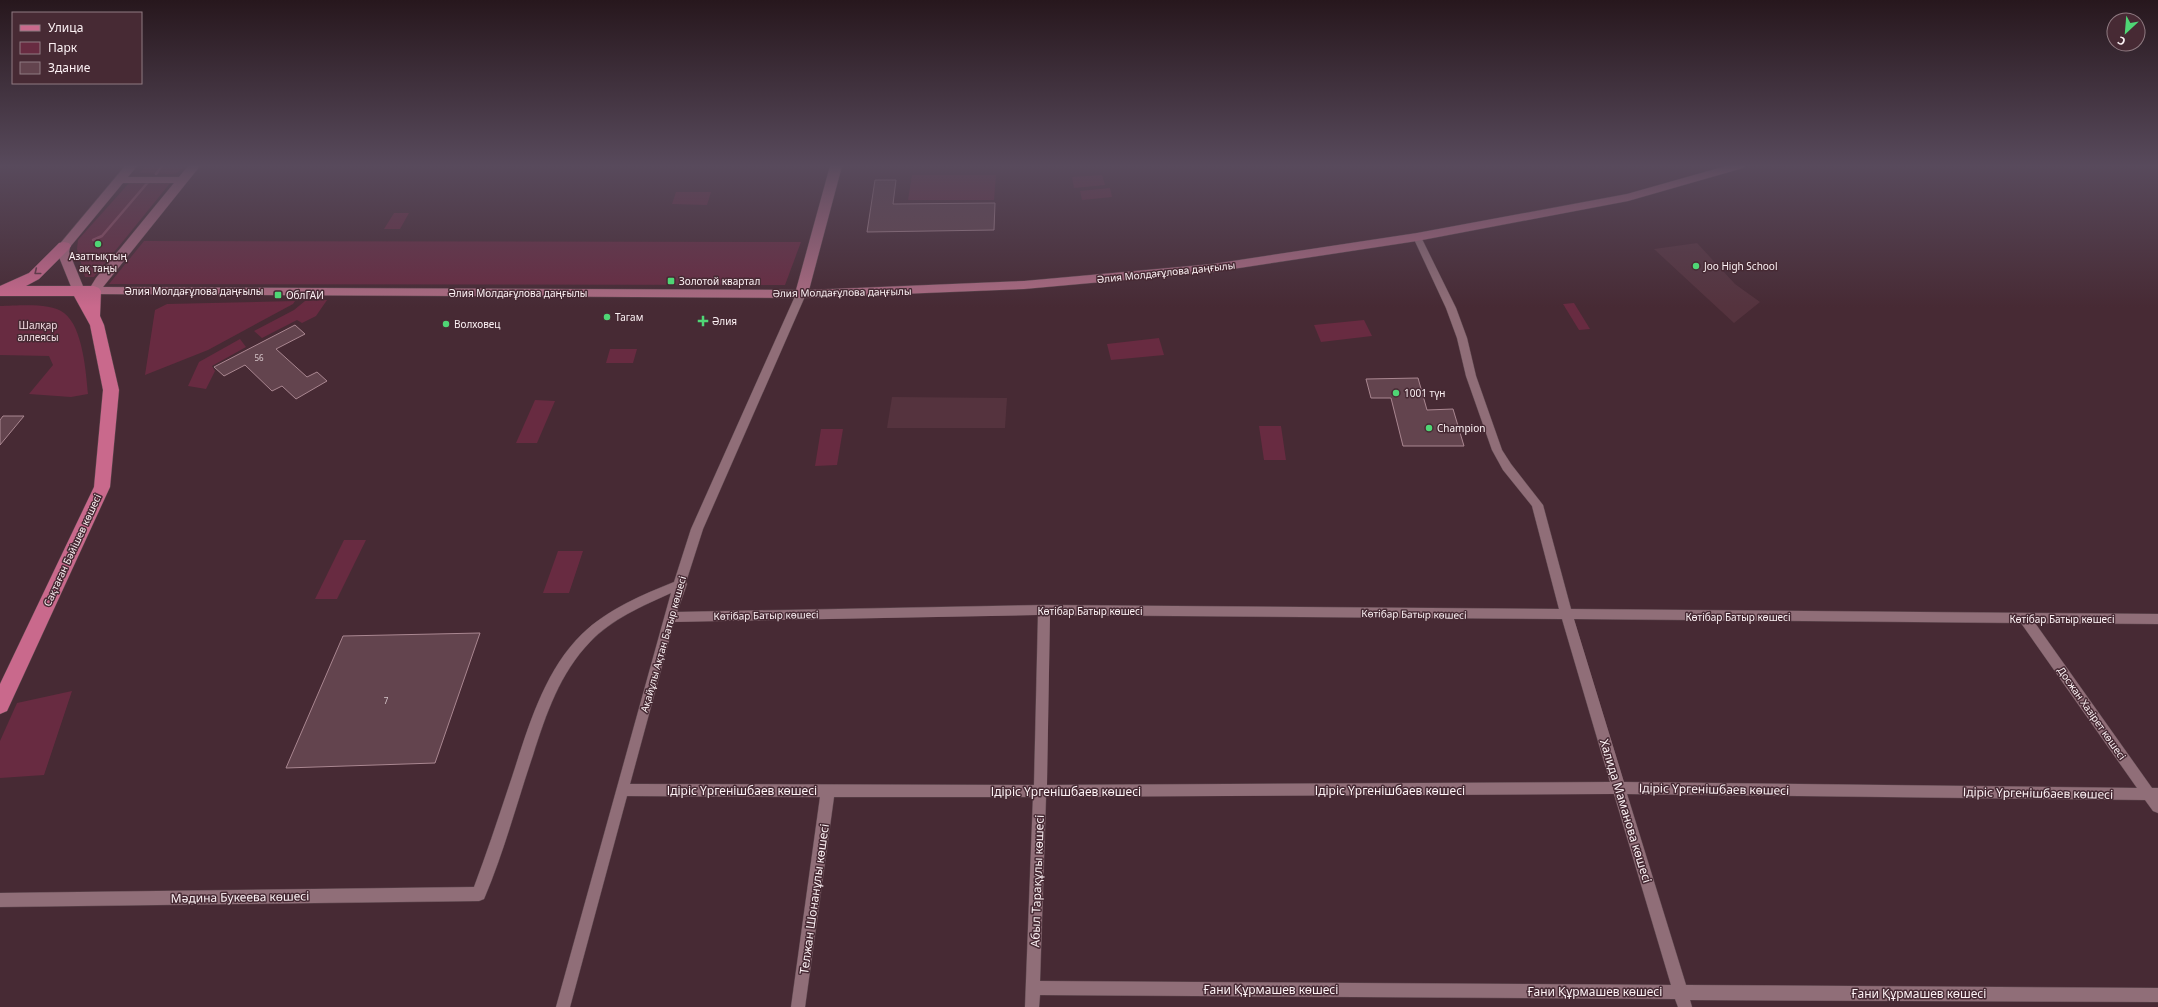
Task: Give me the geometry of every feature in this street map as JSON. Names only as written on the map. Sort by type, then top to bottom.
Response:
[{"type":"main road","points":[[2,291],[34,276],[64,246],[92,213]]},
{"type":"main road","points":[[64,246],[63,252],[87,291],[100,281],[155,213]]},
{"type":"main road","points":[[801,294],[823,213]]},
{"type":"main road","name":"Әлия Молдағұлова даңғылы","points":[[2,291],[801,294],[1024,285],[1151,275],[1228,266],[1417,237],[1544,213]]},
{"type":"main road","name":"Сақтаған Бәйішев көшесі","points":[[0,705],[102,487],[111,395],[101,338],[87,291]]},
{"type":"street","name":"Халида Маманова көшесі","points":[[1417,237],[1451,308],[1462,338],[1470,376],[1498,450],[1507,467],[1537,505],[1567,616],[1685,1007]]},
{"type":"street","name":"Ақайұлы Ақтан Батыр көшесі","points":[[563,1007],[669,617],[704,510],[801,294]]},
{"type":"street","name":"Мәдина Букеева көшесі","points":[[0,900],[479,894],[546,698],[565,662],[586,638],[612,617],[640,601],[680,584]]},
{"type":"street","name":"Көтібар Батыр көшесі","points":[[669,617],[1044,610],[1567,616],[2158,619]]},
{"type":"street","name":"Абыл Тарақұлы көшесі","points":[[1032,1007],[1040,792],[1044,610]]},
{"type":"street","name":"Досжан Хазірет көшесі","points":[[2025,619],[2154,794],[2158,807]]},
{"type":"street","name":"Ідіріс Үргенішбаев көшесі","points":[[622,790],[1040,792],[1619,788],[2154,794]]},
{"type":"street","name":"Телжан Шонанұлы көшесі","points":[[798,1007],[828,790]]},
{"type":"street","name":"Ғани Құрмашев көшесі","points":[[1032,988],[2158,995]]},
{"type":"shaded area","name":"Joo High School","points":[[1697,243],[1735,284],[1760,302],[1734,323],[1654,249]]},
{"type":"shaded area","points":[[892,397],[1007,398],[1005,428],[887,428]]},
{"type":"green space","points":[[102,213],[146,213],[94,277],[85,277],[77,249],[78,240]]},
{"type":"green space","points":[[394,213],[409,213],[400,229],[384,229]]},
{"type":"green space","points":[[144,241],[801,242],[785,285],[109,284]]},
{"type":"green space","points":[[327,300],[316,316],[302,323],[297,320],[262,338],[254,331],[294,310],[305,301]]},
{"type":"green space","points":[[295,301],[293,304],[208,350],[145,375],[155,310],[167,304]]},
{"type":"green space","points":[[1574,303],[1590,329],[1579,330],[1563,304]]},
{"type":"green space","name":"Шалқар аллеясы","points":[[0,306],[42,306],[50,307],[64,313],[70,320],[79,339],[85,363],[88,394],[71,397],[29,394],[53,365],[49,356],[0,355]]},
{"type":"green space","points":[[1364,320],[1372,336],[1321,342],[1314,325]]},
{"type":"green space","points":[[1159,338],[1164,355],[1111,360],[1107,344]]},
{"type":"green space","points":[[240,339],[246,347],[212,366],[215,371],[206,389],[188,386],[199,362]]},
{"type":"green space","points":[[610,349],[637,349],[633,363],[606,363]]},
{"type":"green space","points":[[535,400],[555,401],[537,443],[516,443]]},
{"type":"green space","points":[[1259,426],[1281,426],[1286,460],[1264,460]]},
{"type":"green space","points":[[821,429],[843,429],[837,465],[815,466]]},
{"type":"green space","points":[[344,540],[366,540],[337,599],[315,599]]},
{"type":"green space","points":[[558,551],[583,551],[569,593],[543,593]]},
{"type":"green space","points":[[72,691],[44,775],[0,778],[0,741],[17,703]]},
{"type":"building","points":[[870,213],[995,213],[994,230],[867,232]]},
{"type":"building","points":[[295,325],[305,334],[276,349],[307,377],[317,372],[327,381],[296,399],[282,386],[272,391],[245,365],[224,376],[214,367]]},
{"type":"building","name":"Champion","points":[[1418,378],[1427,410],[1453,409],[1464,446],[1403,446],[1391,398],[1371,398],[1366,379]]},
{"type":"building","points":[[3,416],[24,416],[0,445],[0,420]]},
{"type":"building","points":[[480,633],[435,763],[286,768],[343,636]]},
{"type":"waterway","points":[[93,240],[102,236],[122,213]]},
{"type":"place","name":"Азаттықтың ақ таңы","points":[[98,244]]},
{"type":"place","name":"Joo High School","points":[[1696,266]]},
{"type":"place","name":"Золотой квартал","points":[[671,281]]},
{"type":"place","name":"ОблГАИ","points":[[278,295]]},
{"type":"place","name":"Тагам","points":[[607,317]]},
{"type":"place","name":"Әлия","points":[[703,321]]},
{"type":"place","name":"Волховец","points":[[446,324]]},
{"type":"place","name":"1001 түн","points":[[1396,393]]},
{"type":"place","name":"Champion","points":[[1429,428]]}]
